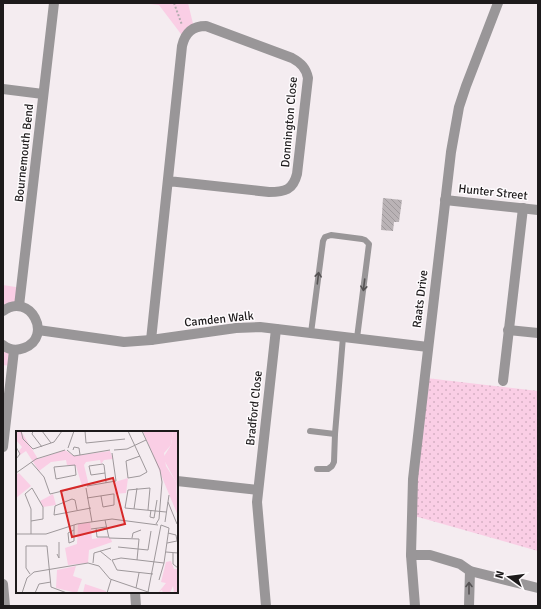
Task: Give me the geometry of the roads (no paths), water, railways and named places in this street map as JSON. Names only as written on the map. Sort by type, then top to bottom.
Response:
[{"type":"street","name":"Bournemouth Bend","points":[[19,306],[54,3]]},
{"type":"street","name":"Raats Drive","points":[[415,606],[412,555],[413,479],[451,152],[466,86],[498,3]]},
{"type":"street","name":"Donnington Close","points":[[200,26],[210,27],[292,58],[303,66],[307,71],[308,78],[298,174],[292,187],[277,192],[168,180],[182,46],[184,38],[188,32],[200,26]]},
{"type":"street","points":[[3,89],[44,94]]},
{"type":"street","points":[[151,340],[168,180]]},
{"type":"street","name":"Hunter Street","points":[[445,200],[538,210]]},
{"type":"street","points":[[502,381],[522,208]]},
{"type":"street","points":[[3,311],[19,306],[26,309],[31,312],[37,321],[38,330],[36,338],[31,344],[20,350],[14,350],[3,345]]},
{"type":"street","name":"Camden Walk","points":[[38,330],[124,342],[151,340],[236,328],[260,327],[428,347]]},
{"type":"street","name":"Bradford Close","points":[[266,606],[257,502],[276,329]]},
{"type":"street","points":[[508,330],[538,333]]},
{"type":"street","points":[[3,447],[14,350]]},
{"type":"street","points":[[178,481],[258,490]]},
{"type":"street","points":[[412,555],[430,555],[460,564],[470,571],[538,588]]},
{"type":"street","points":[[469,606],[470,571]]},
{"type":"street","points":[[3,584],[5,606]]},
{"type":"street","points":[[135,593],[136,606]]},
{"type":"lane","points":[[311,333],[323,241],[328,235],[339,236],[362,239],[368,244],[357,338]]},
{"type":"lane","points":[[317,469],[328,469],[334,464],[343,337]]},
{"type":"lane","points":[[310,431],[335,434]]}]
